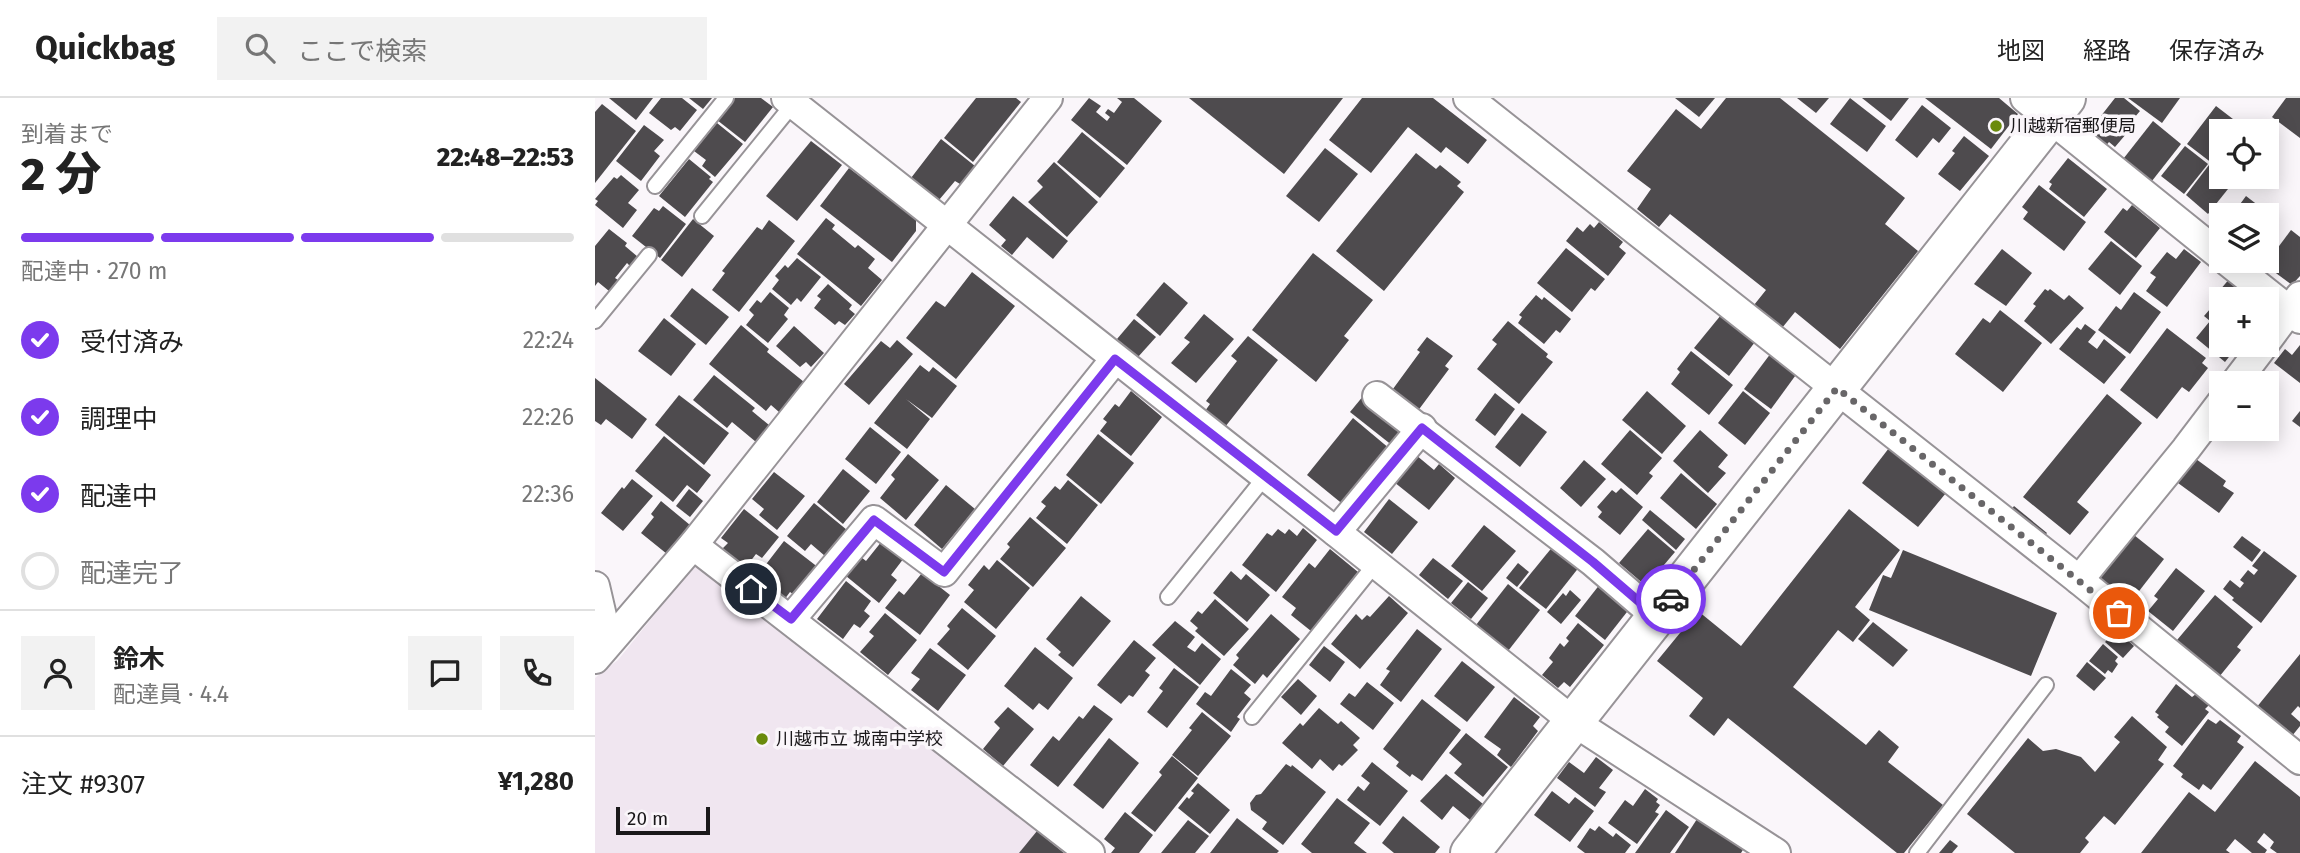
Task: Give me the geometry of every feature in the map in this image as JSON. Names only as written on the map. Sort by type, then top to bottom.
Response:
[{"type":"street","points":[[602,651],[692,545],[1048,98]]},
{"type":"street","points":[[1468,98],[1837,388],[2300,760]]},
{"type":"street","points":[[790,101],[1574,722],[1773,852]]},
{"type":"street","points":[[1471,853],[1837,388],[2047,104],[2209,246]]},
{"type":"street","points":[[2244,273],[2297,309],[2279,328]]},
{"type":"street","points":[[791,619],[874,520],[944,572],[1115,359]]},
{"type":"street","points":[[1377,396],[1593,562],[1657,617]]},
{"type":"street","points":[[2078,580],[2209,419]]},
{"type":"street","points":[[1336,531],[1422,428]]},
{"type":"street","points":[[692,545],[1090,853]]},
{"type":"street","points":[[595,586],[602,651]]},
{"type":"lane","points":[[655,186],[726,98]]},
{"type":"lane","points":[[702,216],[790,101]]},
{"type":"lane","points":[[595,321],[649,255]]},
{"type":"lane","points":[[1168,597],[1265,477]]},
{"type":"lane","points":[[1252,717],[1376,563]]},
{"type":"lane","points":[[1917,853],[2046,685]]},
{"type":"shaded area","name":"川越市立 城南中学校","points":[[693,567],[707,568],[1073,853],[595,853],[595,678],[618,660]]},
{"type":"building","points":[[609,98],[653,98],[636,120]]},
{"type":"building","points":[[661,98],[682,98],[697,110],[680,131],[675,127],[671,130],[649,113]]},
{"type":"building","points":[[689,98],[712,98],[703,109]]},
{"type":"building","points":[[735,98],[761,98],[773,107],[745,142],[717,120]]},
{"type":"building","points":[[976,98],[1016,98],[1021,102],[973,162],[944,138]]},
{"type":"building","points":[[1089,98],[1101,106],[1096,112],[1107,121],[1110,117],[1105,113],[1108,109],[1114,113],[1122,102],[1117,98],[1134,98],[1162,121],[1127,165],[1071,120]]},
{"type":"building","points":[[1189,98],[1343,98],[1284,174]]},
{"type":"building","points":[[1362,98],[1433,98],[1487,140],[1468,164],[1446,147],[1441,153],[1408,127],[1371,173],[1329,140]]},
{"type":"building","points":[[1675,98],[1715,98],[1699,117]]},
{"type":"building","points":[[1726,98],[1780,98],[1905,198],[1885,224],[1918,251],[1840,349],[1795,312],[1782,328],[1754,305],[1766,290],[1670,214],[1659,227],[1637,209],[1651,189],[1627,171],[1676,109],[1701,129]]},
{"type":"building","points":[[1797,98],[1829,98],[1816,113]]},
{"type":"building","points":[[1850,98],[1886,126],[1867,152],[1830,124]]},
{"type":"building","points":[[1862,98],[1909,98],[1891,121]]},
{"type":"building","points":[[1925,98],[1999,98],[2018,114],[1991,149]]},
{"type":"building","points":[[2115,98],[2124,98],[2140,111],[2129,124],[2132,127],[2115,147],[2109,142],[2103,149],[2086,135]]},
{"type":"building","points":[[2128,98],[2180,98],[2162,123]]},
{"type":"building","points":[[2286,98],[2300,98],[2300,138],[2279,122],[2279,119],[2272,117]]},
{"type":"building","points":[[602,104],[636,131],[595,183],[595,112]]},
{"type":"building","points":[[1922,105],[1951,128],[1939,143],[1933,138],[1917,158],[1895,140]]},
{"type":"building","points":[[2216,106],[2233,119],[2209,119],[2209,161],[2187,144]]},
{"type":"building","points":[[2153,121],[2181,144],[2148,186],[2120,163]]},
{"type":"building","points":[[717,123],[743,144],[715,177],[702,166],[706,160],[694,151]]},
{"type":"building","points":[[644,125],[664,140],[654,151],[660,156],[641,181],[616,161]]},
{"type":"building","points":[[1082,132],[1125,168],[1100,198],[1057,162]]},
{"type":"building","points":[[1964,136],[1989,156],[1960,191],[1938,174],[1955,153],[1952,151]]},
{"type":"building","points":[[941,139],[975,166],[960,184],[955,181],[939,200],[911,178]]},
{"type":"building","points":[[811,141],[842,165],[797,221],[766,196]]},
{"type":"building","points":[[2185,146],[2208,164],[2184,194],[2161,176]]},
{"type":"building","points":[[1325,148],[1358,174],[1319,222],[1286,196]]},
{"type":"building","points":[[1416,153],[1436,169],[1440,165],[1461,182],[1457,186],[1464,192],[1384,291],[1336,251]]},
{"type":"building","points":[[2068,158],[2107,189],[2084,217],[2049,189],[2052,184],[2049,182]]},
{"type":"building","points":[[689,159],[711,177],[709,179],[713,182],[685,217],[659,196]]},
{"type":"building","points":[[1054,162],[1098,202],[1067,237],[1028,202],[1043,187],[1037,181]]},
{"type":"building","points":[[2209,165],[2209,189],[2228,189],[2217,203],[2209,203],[2208,214],[2186,195]]},
{"type":"building","points":[[849,168],[916,219],[916,231],[892,262],[820,206]]},
{"type":"building","points":[[621,175],[639,190],[628,203],[637,210],[623,228],[595,205],[598,201],[595,199],[614,177],[617,179]]},
{"type":"building","points":[[2039,185],[2086,222],[2064,251],[2023,219],[2028,212],[2022,207]]},
{"type":"building","points":[[1013,196],[1068,241],[1053,259],[1027,237],[1012,255],[1001,246],[1006,240],[989,225]]},
{"type":"building","points":[[2246,196],[2255,203],[2241,203]]},
{"type":"building","points":[[2132,205],[2160,228],[2136,258],[2104,232],[2123,208],[2127,211]]},
{"type":"building","points":[[663,206],[686,224],[660,258],[632,236],[654,208],[659,211]]},
{"type":"building","points":[[826,218],[835,225],[832,229],[855,248],[858,245],[875,259],[868,268],[882,280],[861,306],[797,254]]},
{"type":"building","points":[[693,219],[714,236],[682,277],[661,260]]},
{"type":"building","points":[[769,220],[795,241],[739,312],[712,290],[725,273],[722,271],[757,227],[762,230]]},
{"type":"building","points":[[1599,222],[1623,242],[1619,247],[1626,253],[1608,276],[1566,241],[1577,227],[1583,232],[1590,224],[1594,228]]},
{"type":"building","points":[[609,229],[627,243],[625,246],[638,257],[630,266],[627,263],[609,291],[598,282],[595,286],[595,246]]},
{"type":"building","points":[[2291,230],[2300,237],[2300,276],[2292,285],[2276,273],[2279,273],[2279,246]]},
{"type":"building","points":[[2111,241],[2142,266],[2120,295],[2088,269]]},
{"type":"building","points":[[1566,248],[1605,279],[1595,291],[1591,288],[1572,312],[1537,283]]},
{"type":"building","points":[[2002,249],[2032,273],[2006,306],[1974,284]]},
{"type":"building","points":[[2184,249],[2201,262],[2167,307],[2146,291],[2156,277],[2150,273],[2167,252],[2176,259]]},
{"type":"building","points":[[1313,253],[1373,300],[1344,336],[1349,340],[1316,382],[1252,330]]},
{"type":"building","points":[[797,258],[821,277],[801,302],[797,298],[791,305],[772,289],[779,280],[775,276],[785,265],[788,268]]},
{"type":"building","points":[[972,272],[1015,306],[956,379],[906,338],[936,301],[945,307]]},
{"type":"building","points":[[2231,277],[2243,287],[2222,287]]},
{"type":"building","points":[[1164,282],[1188,303],[1160,336],[1136,315]]},
{"type":"building","points":[[828,284],[852,305],[849,309],[855,314],[845,325],[839,321],[835,325],[814,308],[821,299],[817,296]]},
{"type":"building","points":[[692,288],[729,317],[706,345],[670,316]]},
{"type":"building","points":[[2045,289],[2050,289],[2064,300],[2069,295],[2084,308],[2051,344],[2024,321]]},
{"type":"building","points":[[770,292],[789,308],[784,315],[788,319],[768,343],[746,325],[754,315],[749,310],[757,300],[761,303]]},
{"type":"building","points":[[2134,292],[2161,312],[2130,354],[2098,330],[2116,306],[2121,310]]},
{"type":"building","points":[[1536,295],[1542,300],[1544,297],[1571,319],[1560,333],[1556,330],[1544,344],[1518,323],[1522,317],[1519,315]]},
{"type":"building","points":[[2000,310],[2042,343],[2003,392],[1955,354],[1983,318],[1990,323]]},
{"type":"building","points":[[1204,314],[1234,339],[1196,383],[1171,363],[1190,342],[1184,338]]},
{"type":"building","points":[[1721,315],[1755,342],[1729,376],[1694,348]]},
{"type":"building","points":[[664,318],[696,344],[671,376],[638,351]]},
{"type":"building","points":[[1134,319],[1156,337],[1138,357],[1117,339]]},
{"type":"building","points":[[1508,321],[1548,354],[1546,357],[1553,362],[1519,404],[1477,369],[1497,344],[1492,340]]},
{"type":"building","points":[[2209,322],[2209,349],[2196,338]]},
{"type":"building","points":[[2085,324],[2096,332],[2088,342],[2097,349],[2104,339],[2126,357],[2104,384],[2059,349],[2077,327],[2081,330]]},
{"type":"building","points":[[741,325],[769,349],[767,352],[804,382],[779,412],[771,405],[766,411],[709,364]]},
{"type":"building","points":[[794,326],[824,353],[811,367],[806,362],[800,367],[776,346]]},
{"type":"building","points":[[2167,328],[2206,358],[2202,363],[2208,368],[2189,392],[2182,387],[2157,419],[2120,390]]},
{"type":"building","points":[[1248,336],[1278,360],[1225,427],[1205,411],[1210,404],[1206,401],[1237,361],[1231,356]]},
{"type":"building","points":[[1427,337],[1453,356],[1445,366],[1449,369],[1417,412],[1390,393],[1420,352],[1417,350]]},
{"type":"building","points":[[897,340],[913,354],[869,405],[844,384],[881,341],[890,348]]},
{"type":"building","points":[[2300,345],[2300,383],[2274,363],[2285,349],[2292,355]]},
{"type":"building","points":[[1691,351],[1733,385],[1709,415],[1671,384],[1680,372],[1677,369]]},
{"type":"building","points":[[1771,353],[1798,372],[1771,409],[1744,389]]},
{"type":"building","points":[[920,365],[929,372],[933,367],[957,386],[932,418],[906,399],[930,419],[907,449],[874,423]]},
{"type":"building","points":[[714,375],[755,408],[752,411],[769,425],[756,442],[732,422],[727,428],[693,400]]},
{"type":"building","points":[[595,378],[647,419],[632,439],[606,419],[601,425],[595,421]]},
{"type":"building","points":[[1131,391],[1162,417],[1131,456],[1100,431],[1107,422],[1103,419],[1115,404],[1119,407]]},
{"type":"building","points":[[1647,391],[1686,426],[1662,454],[1622,420]]},
{"type":"building","points":[[1743,391],[1770,413],[1745,445],[1718,423]]},
{"type":"building","points":[[1495,393],[1515,409],[1495,436],[1475,420]]},
{"type":"building","points":[[2107,394],[2142,423],[2077,502],[2089,512],[2070,535],[2023,497]]},
{"type":"building","points":[[679,395],[729,433],[704,465],[655,425]]},
{"type":"building","points":[[1364,395],[1407,428],[1393,446],[1350,412]]},
{"type":"building","points":[[2300,411],[2300,427],[2292,421]]},
{"type":"building","points":[[1522,413],[1547,432],[1520,467],[1495,447]]},
{"type":"building","points":[[1353,418],[1390,449],[1345,506],[1307,475]]},
{"type":"building","points":[[870,427],[901,452],[876,484],[845,459]]},
{"type":"building","points":[[1630,430],[1662,458],[1649,473],[1653,476],[1637,495],[1601,464]]},
{"type":"building","points":[[1700,430],[1728,455],[1718,467],[1726,473],[1708,493],[1673,461]]},
{"type":"building","points":[[1098,434],[1134,463],[1101,504],[1066,475]]},
{"type":"building","points":[[664,436],[711,475],[697,493],[687,485],[673,502],[635,471]]},
{"type":"building","points":[[1889,448],[1946,493],[1918,527],[1862,483]]},
{"type":"building","points":[[908,454],[939,480],[906,520],[880,498],[895,479],[891,475]]},
{"type":"building","points":[[1416,455],[1434,470],[1439,464],[1455,478],[1429,510],[1394,482]]},
{"type":"building","points":[[2196,459],[2226,481],[2223,486],[2234,493],[2219,513],[2178,483]]},
{"type":"building","points":[[1584,460],[1606,479],[1581,507],[1560,488]]},
{"type":"building","points":[[843,469],[870,491],[843,524],[817,502]]},
{"type":"building","points":[[774,472],[805,496],[777,530],[759,515],[764,509],[752,499]]},
{"type":"building","points":[[1681,473],[1717,504],[1696,529],[1660,498]]},
{"type":"building","points":[[632,479],[653,496],[623,531],[601,513]]},
{"type":"building","points":[[1068,480],[1098,505],[1067,544],[1036,518],[1046,506],[1041,502],[1055,486],[1060,490]]},
{"type":"building","points":[[946,485],[975,509],[942,549],[914,525]]},
{"type":"building","points":[[1621,488],[1643,507],[1620,535],[1598,517],[1602,512],[1597,507],[1612,490],[1616,493]]},
{"type":"building","points":[[689,489],[703,501],[690,517],[676,506]]},
{"type":"building","points":[[1389,499],[1418,522],[1392,554],[1364,532]]},
{"type":"building","points":[[661,501],[690,525],[667,554],[641,533],[654,517],[651,514]]},
{"type":"building","points":[[814,503],[847,530],[825,556],[811,544],[805,551],[787,536]]},
{"type":"building","points":[[2014,506],[2047,533],[2040,541],[2007,515]]},
{"type":"building","points":[[744,509],[779,537],[762,558],[756,554],[746,567],[722,549],[728,543],[721,538]]},
{"type":"building","points":[[1849,509],[1900,550],[1855,607],[1870,620],[1853,642],[1838,630],[1793,687],[1866,745],[1879,730],[1899,747],[1888,762],[1943,805],[1904,853],[1897,853],[1728,718],[1714,736],[1689,716],[1703,698],[1657,661],[1698,611],[1741,646]]},
{"type":"building","points":[[1650,510],[1685,539],[1676,550],[1642,520]]},
{"type":"building","points":[[1030,517],[1066,548],[1033,587],[1000,559],[1010,547],[1007,544]]},
{"type":"building","points":[[1484,525],[1516,551],[1482,591],[1451,566]]},
{"type":"building","points":[[1303,528],[1317,540],[1276,592],[1242,565],[1267,533],[1272,536],[1278,529],[1285,534],[1289,529],[1297,536]]},
{"type":"building","points":[[1648,529],[1675,552],[1646,586],[1619,563]]},
{"type":"building","points":[[2134,535],[2164,559],[2129,604],[2098,579]]},
{"type":"building","points":[[2242,536],[2261,550],[2252,562],[2233,547]]},
{"type":"building","points":[[784,541],[819,568],[797,597],[790,592],[784,600],[764,583],[768,578],[760,572]]},
{"type":"building","points":[[882,541],[904,558],[891,575],[897,580],[879,603],[846,576],[861,557],[866,561]]},
{"type":"building","points":[[1554,545],[1580,566],[1546,609],[1519,588]]},
{"type":"building","points":[[1330,549],[1358,572],[1311,631],[1291,615],[1296,608],[1282,597],[1309,563],[1315,568]]},
{"type":"building","points":[[1903,550],[2057,613],[2031,676],[1869,610],[1883,575],[1891,578]]},
{"type":"building","points":[[2264,551],[2297,576],[2261,623],[2232,600],[2234,598],[2223,589],[2230,580],[2240,588],[2244,583],[2240,580],[2248,570],[2254,575],[2258,570],[2252,566]]},
{"type":"building","points":[[1433,558],[1463,581],[1448,599],[1419,575]]},
{"type":"building","points":[[997,560],[1030,588],[996,629],[964,602],[974,590],[968,585],[984,565],[989,570]]},
{"type":"building","points":[[1518,563],[1529,572],[1517,587],[1506,578]]},
{"type":"building","points":[[2176,568],[2205,591],[2173,631],[2148,611],[2158,599],[2154,596]]},
{"type":"building","points":[[1231,571],[1241,580],[1246,574],[1270,595],[1247,622],[1213,593]]},
{"type":"building","points":[[922,573],[950,595],[920,635],[885,608],[899,591],[904,595]]},
{"type":"building","points":[[1604,579],[1634,603],[1605,640],[1575,616]]},
{"type":"building","points":[[846,581],[871,601],[864,611],[870,616],[860,628],[854,624],[843,639],[817,619]]},
{"type":"building","points":[[1468,582],[1488,598],[1471,619],[1451,603]]},
{"type":"building","points":[[1508,584],[1540,610],[1508,651],[1476,625]]},
{"type":"building","points":[[1570,590],[1581,600],[1561,624],[1547,612],[1563,593],[1566,596]]},
{"type":"building","points":[[2215,595],[2253,627],[2237,647],[2241,650],[2219,677],[2172,646]]},
{"type":"building","points":[[1081,596],[1111,621],[1073,667],[1058,655],[1061,652],[1046,639]]},
{"type":"building","points":[[1389,596],[1408,613],[1360,669],[1331,644],[1356,614],[1362,620],[1367,615],[1370,617]]},
{"type":"building","points":[[1215,599],[1249,629],[1224,656],[1195,631],[1198,628],[1190,621],[1198,611],[1202,614]]},
{"type":"building","points":[[962,608],[996,636],[968,670],[937,644],[950,629],[947,626]]},
{"type":"building","points":[[885,613],[917,640],[888,675],[860,652],[874,636],[869,632]]},
{"type":"building","points":[[1271,614],[1300,639],[1267,678],[1263,674],[1255,684],[1233,665],[1239,658],[1236,655]]},
{"type":"building","points":[[1175,621],[1195,637],[1187,647],[1195,652],[1202,643],[1221,659],[1200,685],[1152,645]]},
{"type":"building","points":[[1873,622],[1908,650],[1893,667],[1858,639]]},
{"type":"building","points":[[1578,623],[1604,645],[1570,687],[1564,682],[1558,688],[1542,675],[1553,662],[1549,658],[1560,643],[1564,647],[1569,641],[1566,638]]},
{"type":"building","points":[[1417,629],[1442,649],[1401,702],[1380,685],[1390,671],[1386,669]]},
{"type":"building","points":[[2116,630],[2134,646],[2123,658],[2105,642]]},
{"type":"building","points":[[1134,640],[1156,658],[1145,671],[1150,675],[1133,697],[1129,695],[1121,704],[1097,685]]},
{"type":"building","points":[[2103,644],[2118,657],[2115,661],[2118,664],[2112,673],[2108,670],[2105,674],[2089,661]]},
{"type":"building","points":[[1324,646],[1345,662],[1330,682],[1309,665]]},
{"type":"building","points":[[1035,647],[1073,678],[1048,710],[1039,703],[1033,710],[1004,686]]},
{"type":"building","points":[[930,648],[966,675],[938,711],[911,690],[920,679],[911,673]]},
{"type":"building","points":[[2300,654],[2300,708],[2298,706],[2291,714],[2300,722],[2300,726],[2288,741],[2256,708]]},
{"type":"building","points":[[1462,661],[1495,687],[1467,722],[1434,696]]},
{"type":"building","points":[[2087,662],[2106,678],[2094,691],[2076,676]]},
{"type":"building","points":[[1174,668],[1199,687],[1167,728],[1147,712],[1163,691],[1159,688]]},
{"type":"building","points":[[1231,669],[1251,685],[1244,693],[1251,699],[1237,717],[1240,719],[1231,732],[1196,704],[1205,692],[1211,696]]},
{"type":"building","points":[[1298,679],[1317,696],[1301,715],[1281,697]]},
{"type":"building","points":[[1367,682],[1394,703],[1373,730],[1340,704],[1349,693],[1355,697]]},
{"type":"building","points":[[2176,684],[2192,697],[2196,694],[2210,704],[2205,709],[2209,712],[2182,746],[2165,732],[2169,727],[2155,712]]},
{"type":"building","points":[[1514,697],[1540,717],[1533,726],[1538,731],[1511,767],[1497,755],[1501,749],[1484,737]]},
{"type":"building","points":[[1422,699],[1461,730],[1422,781],[1412,774],[1410,777],[1396,766],[1399,762],[1383,749]]},
{"type":"building","points":[[1094,705],[1113,719],[1058,787],[1030,765],[1053,736],[1059,741],[1079,716],[1083,719]]},
{"type":"building","points":[[1008,707],[1034,729],[1003,766],[983,749],[1000,728],[994,722]]},
{"type":"building","points":[[1319,708],[1338,724],[1341,721],[1360,738],[1353,745],[1358,750],[1333,771],[1320,759],[1312,769],[1282,743],[1300,723],[1303,726]]},
{"type":"building","points":[[1202,712],[1231,736],[1198,776],[1172,755]]},
{"type":"building","points":[[2132,716],[2167,747],[2158,760],[2164,764],[2115,825],[2104,816],[2085,838],[2089,842],[2080,853],[2015,853],[1967,814],[2028,738],[2043,751],[2056,749],[2081,757],[2095,772],[2120,742],[2114,737]]},
{"type":"building","points":[[2208,719],[2216,724],[2220,720],[2241,736],[2237,742],[2244,747],[2211,790],[2203,784],[2199,790],[2181,777],[2183,774],[2173,766]]},
{"type":"building","points":[[1466,733],[1508,767],[1483,797],[1454,773],[1462,764],[1449,753]]},
{"type":"building","points":[[1109,738],[1139,763],[1103,809],[1073,785]]},
{"type":"building","points":[[1172,756],[1198,778],[1155,832],[1131,813],[1162,775],[1159,772]]},
{"type":"building","points":[[1596,757],[1613,770],[1599,788],[1606,792],[1595,807],[1557,778],[1569,762],[1584,773]]},
{"type":"building","points":[[2255,761],[2300,797],[2300,853],[2277,853],[2270,848],[2274,842],[2264,833],[2257,842],[2267,850],[2265,853],[2252,853],[2235,839],[2226,850],[2230,853],[2141,853],[2189,792],[2215,812]]},
{"type":"building","points":[[1372,762],[1408,791],[1380,826],[1347,800],[1358,786],[1364,791],[1370,783],[1361,776]]},
{"type":"building","points":[[1286,764],[1291,767],[1292,765],[1326,792],[1283,845],[1262,829],[1267,822],[1251,810],[1250,803]]},
{"type":"building","points":[[1446,774],[1483,804],[1470,820],[1453,806],[1442,820],[1420,801]]},
{"type":"building","points":[[1198,783],[1230,810],[1210,834],[1178,808],[1194,793],[1191,791]]},
{"type":"building","points":[[1645,789],[1658,799],[1656,802],[1660,805],[1655,812],[1659,814],[1637,844],[1608,823],[1625,800],[1633,806]]},
{"type":"building","points":[[1552,791],[1569,804],[1575,797],[1594,811],[1570,842],[1534,815]]},
{"type":"building","points":[[1337,798],[1370,823],[1354,843],[1367,853],[1312,853],[1301,844]]},
{"type":"building","points":[[1666,810],[1689,827],[1670,853],[1635,853]]},
{"type":"building","points":[[1125,812],[1153,835],[1139,853],[1111,853],[1115,848],[1104,839]]},
{"type":"building","points":[[1403,816],[1440,847],[1435,853],[1394,853],[1382,843]]},
{"type":"building","points":[[1237,818],[1279,851],[1210,853]]},
{"type":"building","points":[[1697,819],[1744,848],[1741,853],[1675,853]]},
{"type":"building","points":[[1188,820],[1209,836],[1195,853],[1161,853]]},
{"type":"building","points":[[1599,826],[1613,837],[1616,833],[1631,845],[1625,853],[1585,853],[1577,847],[1590,828],[1595,831]]},
{"type":"building","points":[[1037,831],[1064,853],[1019,853]]},
{"type":"building","points":[[1950,840],[1958,846],[1952,853],[1939,853]]},
{"type":"way so far","points":[[1671,599],[1837,388],[2119,613]]},
{"type":"place","name":"川越新宿郵便局","points":[[1996,126]]},
{"type":"place","name":"川越市立 城南中学校","points":[[762,739]]},
{"type":"route","points":[[751,589],[791,619],[874,520],[944,572],[1115,359],[1336,531],[1422,428],[1593,562],[1657,617],[1671,599]]}]
